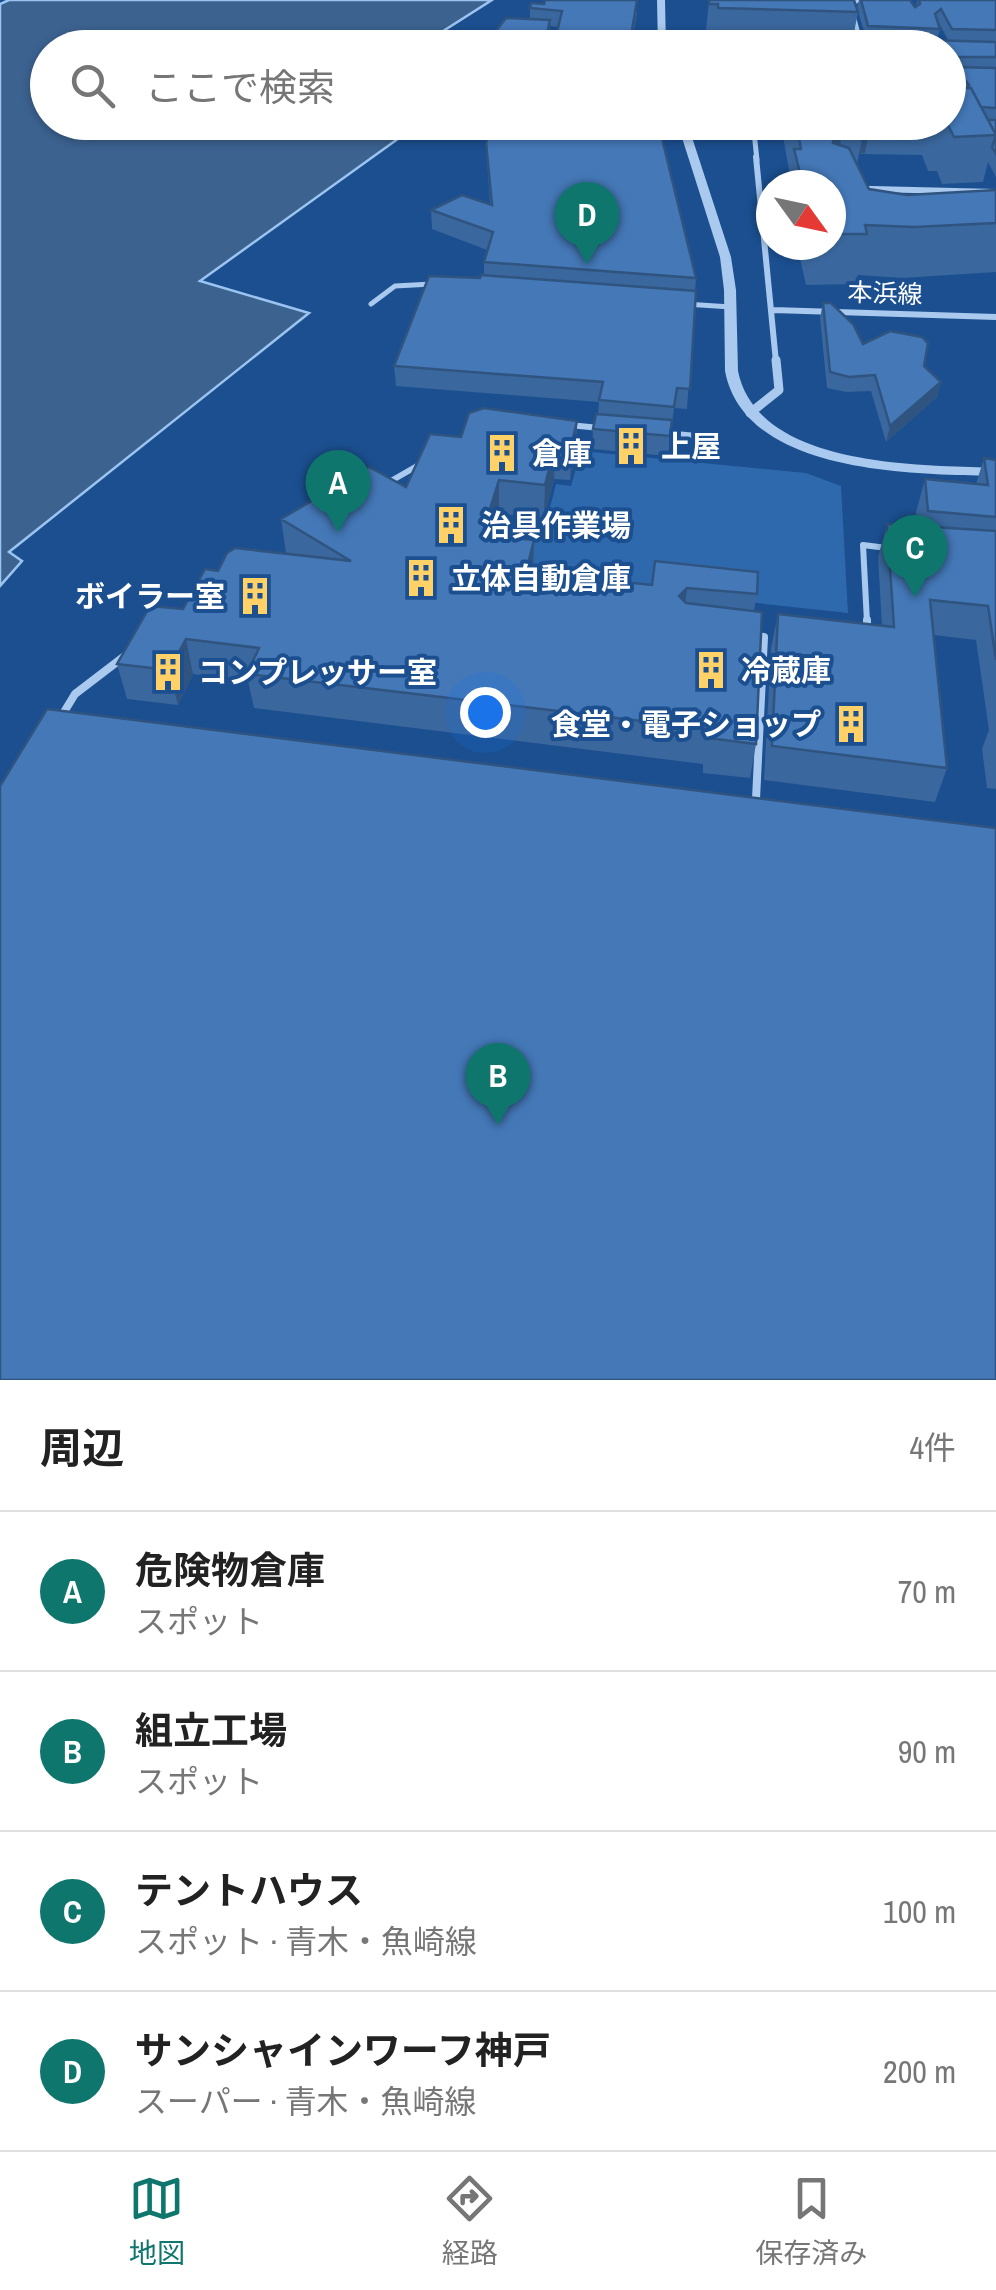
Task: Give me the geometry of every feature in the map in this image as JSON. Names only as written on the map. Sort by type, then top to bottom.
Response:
[{"type":"street","points":[[661,0],[662,30]]},
{"type":"street","points":[[857,30],[850,5],[858,0]]},
{"type":"street","points":[[688,140],[726,264],[734,382],[744,408],[799,444],[835,457],[913,469],[996,472]]},
{"type":"street","points":[[755,140],[757,170]]},
{"type":"street","points":[[846,188],[996,192],[988,176]]},
{"type":"street","points":[[750,413],[779,390],[767,260]]},
{"type":"street","name":"本浜線","points":[[773,310],[996,316]]},
{"type":"lane","points":[[371,304],[395,286],[438,284]]},
{"type":"lane","points":[[669,302],[730,307]]},
{"type":"lane","points":[[563,425],[602,428]]},
{"type":"lane","points":[[661,433],[719,438]]},
{"type":"lane","points":[[379,488],[428,460]]},
{"type":"lane","points":[[867,626],[862,546],[901,549]]},
{"type":"lane","points":[[748,636],[764,637],[756,799]]},
{"type":"lane","points":[[55,728],[75,694],[133,650]]},
{"type":"lane","points":[[64,712],[84,714]]},
{"type":"lane","points":[[736,796],[775,801]]},
{"type":"shaded area","points":[[9,0],[492,0],[445,30],[30,30],[30,140],[396,140],[200,281],[309,313],[9,552],[22,561],[0,586],[0,4]]},
{"type":"shaded area","points":[[581,451],[806,473],[841,486],[848,613],[536,579],[510,570],[523,520],[546,523],[556,484],[571,486]]},
{"type":"building","points":[[545,0],[637,0],[632,30],[557,30],[562,11],[530,8],[531,3],[544,4]]},
{"type":"building","points":[[709,0],[854,0],[858,12],[718,8]]},
{"type":"building","points":[[861,0],[910,0],[915,7],[919,0],[996,0],[996,30],[952,29],[941,9],[935,14],[940,29],[868,26]]},
{"type":"building","points":[[506,18],[550,20],[548,30],[497,30]]},
{"type":"building","points":[[966,41],[996,42],[996,57],[966,57]]},
{"type":"building","points":[[966,67],[996,68],[996,108],[981,107],[969,85]]},
{"type":"building","points":[[966,88],[971,88],[996,135],[966,136]]},
{"type":"building","points":[[662,140],[696,278],[484,262],[493,232],[431,210],[462,195],[492,205],[486,142]]},
{"type":"building","points":[[799,140],[834,140],[849,148],[869,189],[907,195],[996,190],[996,223],[865,225],[867,234],[846,234],[846,170],[799,170],[794,149],[801,149]]},
{"type":"building","points":[[481,275],[696,291],[690,389],[677,388],[674,407],[599,400],[603,382],[394,366],[429,276]]},
{"type":"building","points":[[823,303],[831,303],[853,324],[863,344],[890,331],[922,337],[928,343],[924,366],[941,382],[890,426],[875,375],[849,377],[830,372]]},
{"type":"building","points":[[484,408],[577,421],[571,447],[555,445],[545,485],[499,480],[482,535],[534,540],[526,572],[652,585],[655,561],[758,572],[757,594],[687,588],[679,596],[686,603],[762,612],[756,744],[708,738],[709,729],[247,674],[259,648],[186,639],[169,670],[117,664],[150,606],[183,609],[205,569],[218,571],[227,553],[235,548],[351,561],[281,519],[369,467],[406,487],[430,434],[461,437],[469,413]]},
{"type":"building","points":[[596,414],[672,420],[670,436],[593,429]]},
{"type":"building","points":[[984,458],[996,460],[996,517],[928,511],[925,479],[988,485]]},
{"type":"building","points":[[887,524],[996,531],[996,660],[988,606],[930,600],[947,768],[772,746],[778,614],[894,627]]},
{"type":"building","points":[[47,709],[996,828],[996,1380],[0,1380],[0,786]]},
{"type":"place","name":"サンシャインワーフ神戸","points":[[587,264]]},
{"type":"place","name":"上屋","points":[[631,446]]},
{"type":"place","name":"倉庫","points":[[502,453]]},
{"type":"place","name":"治具作業場","points":[[451,525]]},
{"type":"place","name":"危険物倉庫","points":[[338,532]]},
{"type":"place","name":"立体自動倉庫","points":[[421,578]]},
{"type":"place","name":"ボイラー室","points":[[255,596]]},
{"type":"place","name":"テントハウス","points":[[915,597]]},
{"type":"place","name":"冷蔵庫","points":[[711,670]]},
{"type":"place","name":"コンプレッサー室","points":[[168,672]]},
{"type":"place","name":"食堂・電子ショップ","points":[[851,724]]},
{"type":"place","name":"組立工場","points":[[498,1125]]}]
